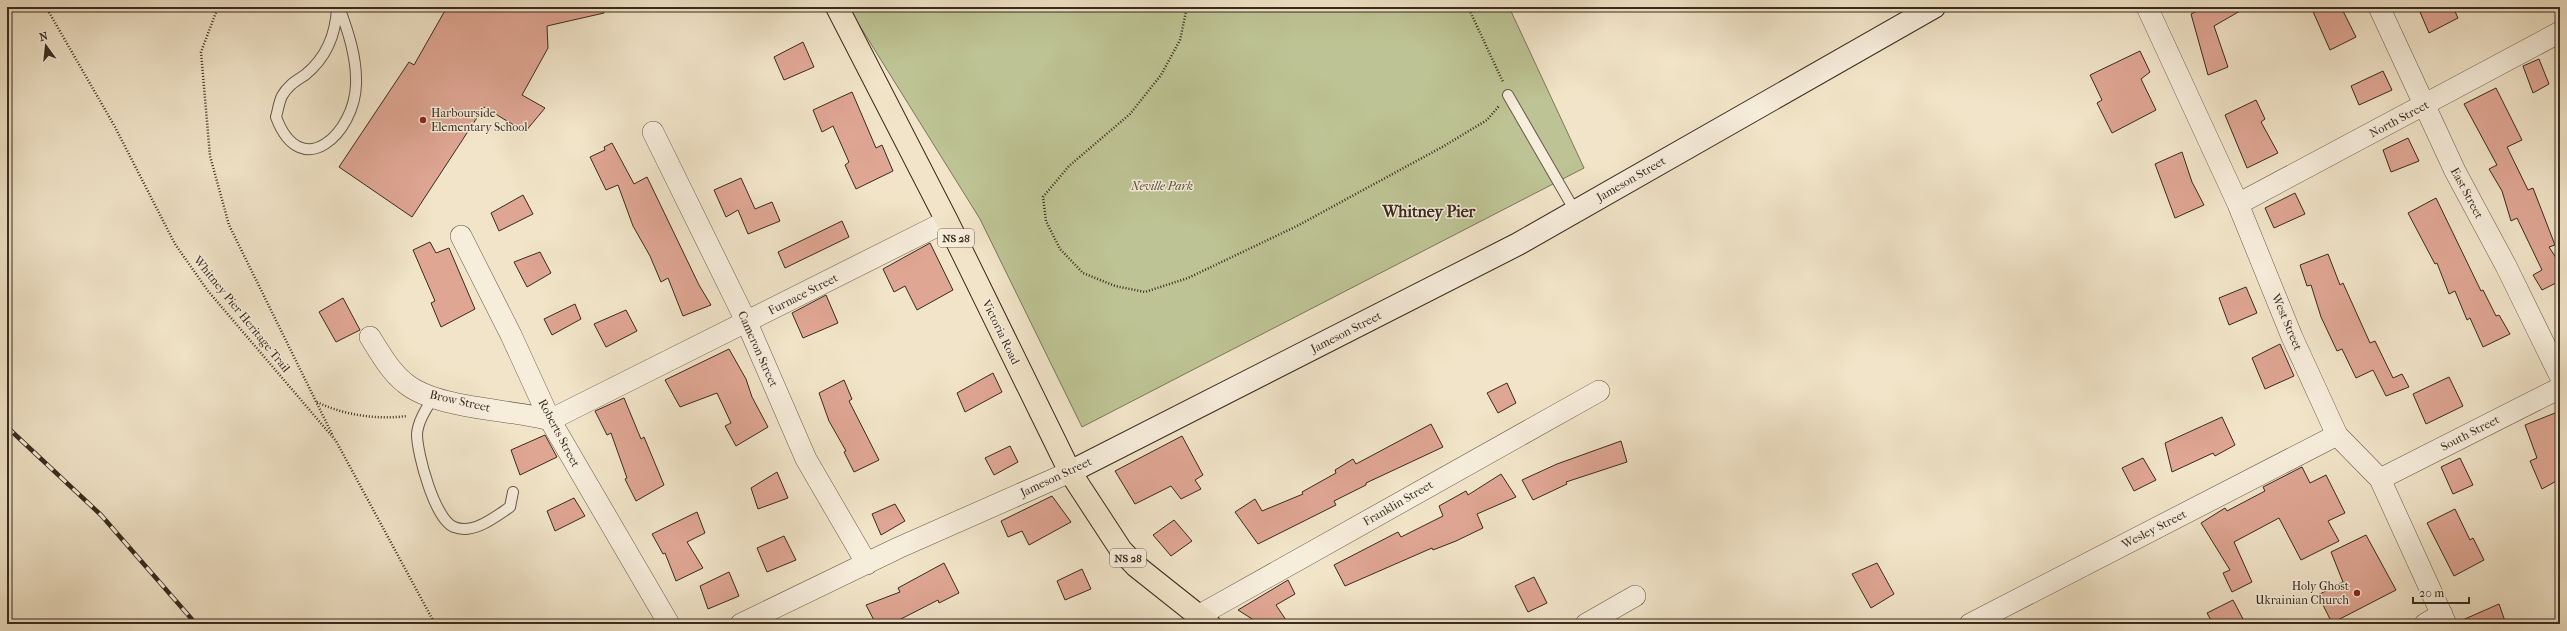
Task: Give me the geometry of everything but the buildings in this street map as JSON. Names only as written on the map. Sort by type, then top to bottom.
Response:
[{"type":"main road","name":"Victoria Road","points":[[837,7],[947,221],[1070,472],[1121,550],[1136,566],[1203,620]]},
{"type":"street","name":"Jameson Street","points":[[741,624],[867,564],[1070,472],[1504,251],[1934,7]]},
{"type":"street","name":"West Street","points":[[2147,7],[2238,204],[2292,337],[2337,435],[2380,479],[2438,621]]},
{"type":"street","name":"East Street","points":[[2379,7],[2425,106],[2560,376]]},
{"type":"street","name":"North Street","points":[[2238,204],[2425,106],[2560,32]]},
{"type":"street","name":"Cameron Street","points":[[653,132],[747,323],[806,459],[867,564]]},
{"type":"street","name":"Furnace Street","points":[[550,420],[747,323],[947,221]]},
{"type":"street","name":"Roberts Street","points":[[461,236],[511,335],[550,420],[669,624]]},
{"type":"street","name":"Brow Street","points":[[370,337],[385,362],[428,406],[527,414],[550,420]]},
{"type":"street","name":"South Street","points":[[2380,479],[2560,388]]},
{"type":"street","name":"Franklin Street","points":[[1203,620],[1599,391]]},
{"type":"street","name":"Wesley Street","points":[[1970,624],[2337,435]]},
{"type":"street","points":[[1586,624],[1635,596]]},
{"type":"lane","points":[[338,7],[351,40],[356,84],[349,115],[336,137],[324,146],[311,149],[298,146],[287,138],[276,116],[282,96],[288,87],[306,74],[326,50],[332,38],[338,7]]},
{"type":"lane","points":[[1508,95],[1576,211]]},
{"type":"lane","points":[[428,406],[417,434],[426,478],[442,517],[454,527],[472,528],[491,520],[510,507],[513,492]]},
{"type":"path","name":"Whitney Pier Heritage Trail","points":[[46,7],[115,127],[175,244],[208,291],[336,441],[435,624]]},
{"type":"path","points":[[218,7],[201,52],[210,156],[229,225],[336,441]]},
{"type":"path","points":[[1187,7],[1180,40],[1161,75],[1130,114],[1069,166],[1043,197],[1046,221],[1060,249],[1083,273],[1115,286],[1145,292],[1188,278],[1297,226],[1487,120],[1508,95],[1468,7]]},
{"type":"path","points":[[316,401],[333,410],[364,415],[398,417],[428,406]]},
{"type":"green space","name":"Neville Park","points":[[848,7],[1509,7],[1584,168],[1082,427],[980,219]]},
{"type":"railway","points":[[7,427],[101,515],[196,624]]},
{"type":"place","name":"Harbourside Elementary School","points":[[423,120]]},
{"type":"place","name":"Holy Ghost Ukrainian Church","points":[[2357,593]]},
{"type":"district","name":"Whitney Pier","points":[[1429,211]]}]
